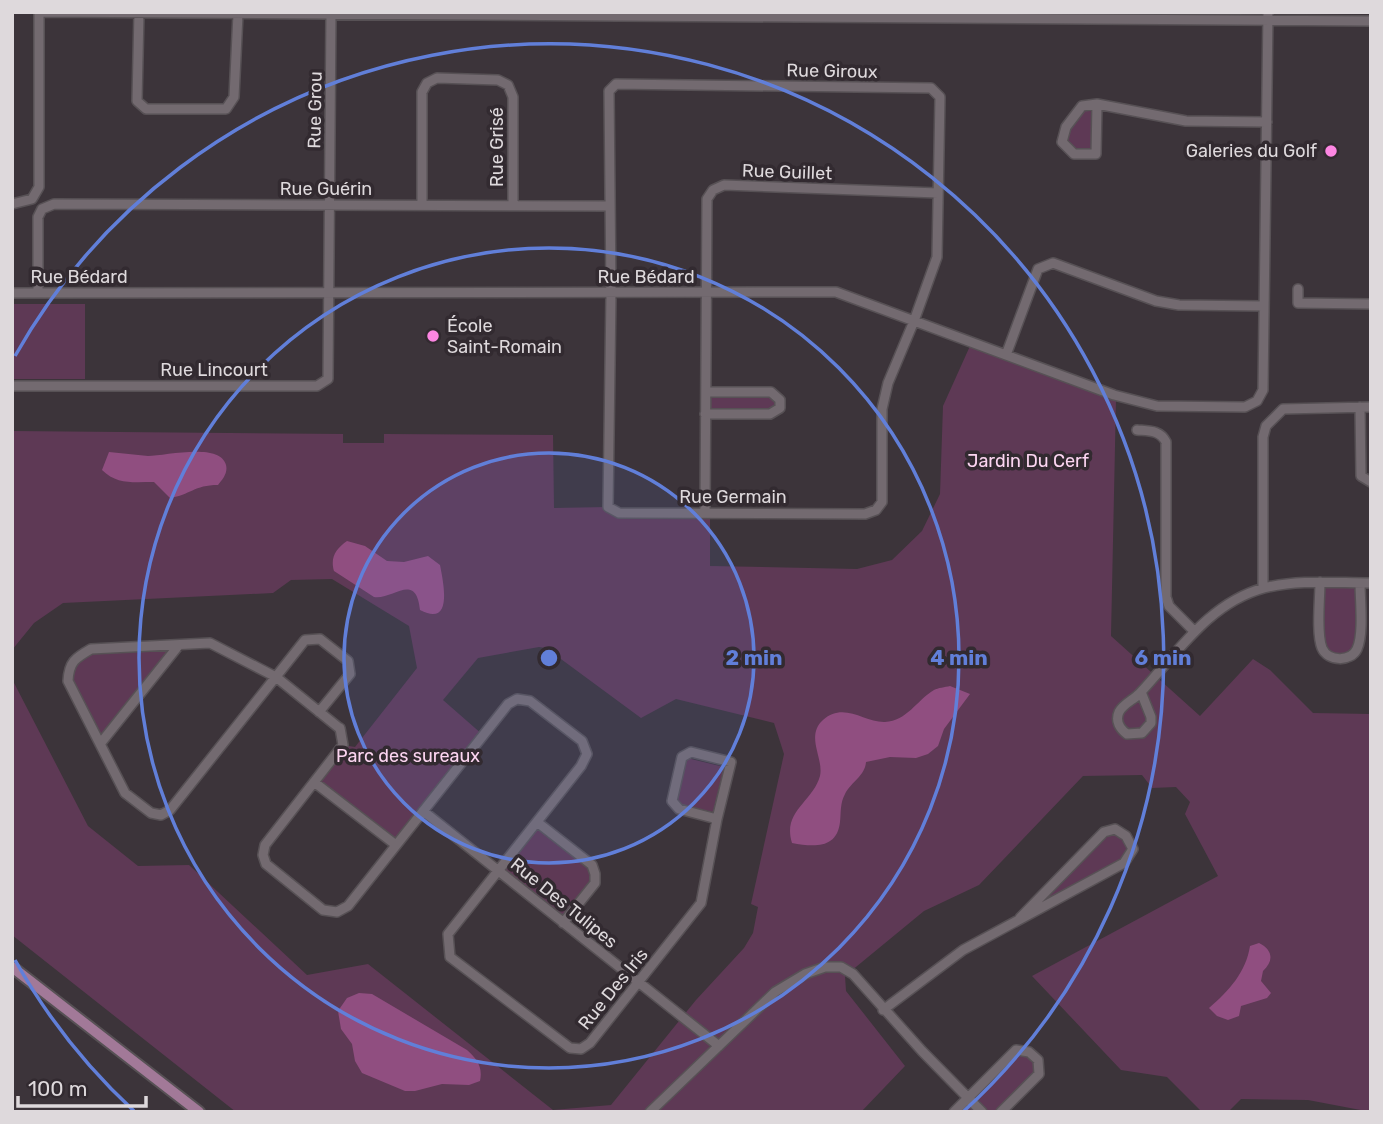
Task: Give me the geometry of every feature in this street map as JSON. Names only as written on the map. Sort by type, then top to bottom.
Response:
[{"type":"main road","points":[[12,968],[199,1112]]},
{"type":"street","points":[[12,204],[32,199],[39,187],[41,12],[1268,16],[1371,21]]},
{"type":"street","points":[[139,13],[137,101],[146,109],[226,108],[234,97],[238,14]]},
{"type":"street","name":"Rue Grou","points":[[328,293],[331,14]]},
{"type":"street","points":[[1006,355],[1038,269],[1053,263],[1156,300],[1179,305],[1264,306],[1268,16]]},
{"type":"street","name":"Rue Grisé","points":[[422,205],[422,92],[428,83],[437,78],[498,79],[508,85],[513,97],[513,206]]},
{"type":"street","name":"Rue Giroux","points":[[610,206],[609,92],[616,84],[931,88],[940,97],[937,257],[914,321]]},
{"type":"street","points":[[1097,104],[1096,154],[1074,154],[1062,142],[1066,127],[1082,106],[1097,104],[1186,121],[1267,122]]},
{"type":"street","name":"Rue Guillet","points":[[705,513],[707,199],[713,190],[724,186],[939,193]]},
{"type":"street","name":"Rue Guérin","points":[[38,293],[37,216],[42,209],[54,204],[610,206]]},
{"type":"street","points":[[610,206],[611,293]]},
{"type":"street","points":[[1298,289],[1298,303],[1371,304]]},
{"type":"street","name":"Rue Bédard","points":[[12,293],[836,292],[1114,395],[1157,406],[1245,407],[1257,401],[1263,390],[1264,306]]},
{"type":"street","name":"Rue Lincourt","points":[[12,386],[317,386],[328,379],[328,293]]},
{"type":"street","name":"Rue Germain","points":[[611,293],[608,507],[619,513],[865,514],[876,510],[882,502],[882,409],[888,383],[914,321]]},
{"type":"street","points":[[705,414],[771,414],[780,408],[780,400],[771,392],[706,392]]},
{"type":"street","points":[[1263,588],[1263,437],[1266,426],[1273,416],[1283,409],[1294,407],[1371,407]]},
{"type":"street","points":[[1360,407],[1361,475],[1371,482]]},
{"type":"street","points":[[1137,430],[1156,432],[1163,435],[1166,442],[1166,597],[1169,606],[1194,631]]},
{"type":"street","points":[[1141,692],[1151,723],[1142,733],[1127,734],[1119,726],[1118,715],[1125,705],[1141,692],[1194,631],[1217,612],[1263,588],[1304,582],[1371,583]]},
{"type":"street","points":[[1320,582],[1321,641],[1323,651],[1332,658],[1347,658],[1356,652],[1360,642],[1360,583]]},
{"type":"street","points":[[319,712],[351,674],[348,661],[320,639],[305,640],[276,677],[170,810],[161,815],[151,814],[125,793],[68,681],[68,668],[78,656],[91,649],[210,643],[276,677],[319,712],[340,728],[343,744],[265,845],[263,855],[266,864],[323,910],[337,912],[348,906],[508,704],[517,699],[530,701],[582,741],[587,754],[581,766],[498,870]]},
{"type":"street","points":[[100,744],[179,645]]},
{"type":"street","name":"Rue Des Iris","points":[[498,870],[448,934],[450,957],[570,1048],[581,1049],[590,1043],[701,903],[731,762],[691,752],[682,757],[672,801],[679,809],[717,819]]},
{"type":"street","points":[[314,782],[396,845]]},
{"type":"street","name":"Rue Des Tulipes","points":[[423,811],[719,1046]]},
{"type":"street","points":[[537,822],[592,865],[595,874],[595,883],[563,923]]},
{"type":"street","points":[[883,1010],[963,950],[1124,863],[1133,849],[1126,836],[1115,829],[1104,831],[1020,918]]},
{"type":"street","points":[[650,1112],[775,992],[805,974],[825,967],[841,968],[853,974],[883,1010],[982,1112]]},
{"type":"street","points":[[954,1112],[1016,1050],[1029,1052],[1038,1060],[1039,1073],[1001,1112]]},
{"type":"green space","points":[[1097,104],[1096,154],[1074,154],[1062,142],[1082,106]]},
{"type":"green space","points":[[12,304],[85,304],[85,379],[12,379]]},
{"type":"green space","points":[[970,346],[1116,399],[1111,636],[1200,716],[1253,659],[1270,670],[1313,713],[1371,714],[1371,1112],[1308,1100],[1241,1099],[1228,1112],[1202,1112],[1167,1077],[1121,1070],[1032,976],[1218,876],[1185,814],[1190,802],[1176,787],[1152,788],[1142,775],[1083,776],[979,885],[924,911],[845,976],[846,991],[905,1066],[861,1112],[236,1112],[12,935],[12,679],[88,826],[138,866],[189,865],[307,975],[368,964],[553,1110],[611,1105],[696,1000],[744,948],[753,933],[758,907],[751,904],[784,754],[774,723],[676,699],[641,718],[546,648],[478,658],[443,700],[483,735],[396,845],[314,782],[343,745],[355,747],[417,668],[409,626],[332,579],[291,580],[273,593],[63,603],[34,623],[12,650],[12,431],[343,434],[343,443],[384,443],[384,434],[553,435],[554,508],[608,507],[619,513],[710,513],[710,566],[857,569],[892,560],[922,531],[940,494],[943,406]]},
{"type":"green space","points":[[706,392],[771,392],[780,400],[770,414],[705,414]]},
{"type":"green space","points":[[1320,582],[1360,583],[1360,642],[1347,658],[1323,651]]},
{"type":"green space","points":[[179,645],[100,744],[68,681],[68,668],[91,649]]},
{"type":"green space","points":[[687,758],[724,767],[713,812],[683,805],[676,800]]},
{"type":"green space","points":[[537,822],[592,865],[595,883],[563,923],[498,871]]},
{"type":"green space","points":[[1115,829],[1133,849],[1124,863],[1020,918],[1104,832]]},
{"type":"green space","points":[[1016,1050],[1029,1052],[1039,1074],[1001,1112],[954,1112]]},
{"type":"shaded area","points":[[109,452],[148,456],[203,452],[222,458],[226,471],[218,485],[170,498],[154,482],[126,482],[108,475],[102,470]]},
{"type":"shaded area","points":[[347,541],[365,546],[387,561],[404,562],[428,556],[440,565],[444,591],[442,608],[438,613],[431,614],[420,610],[418,598],[409,590],[374,597],[334,571],[335,554]]},
{"type":"shaded area","points":[[950,686],[970,694],[944,729],[938,746],[928,754],[916,758],[890,757],[866,762],[863,771],[843,797],[838,831],[834,837],[829,842],[816,845],[792,843],[791,823],[820,776],[815,740],[818,726],[823,720],[839,712],[877,721],[893,721],[906,714],[934,690]]},
{"type":"shaded area","points":[[1259,943],[1267,949],[1270,956],[1261,981],[1271,993],[1267,998],[1241,1006],[1239,1016],[1228,1020],[1217,1016],[1209,1008],[1236,980],[1245,964],[1250,946]]},
{"type":"shaded area","points":[[359,993],[372,994],[467,1050],[478,1064],[480,1081],[469,1085],[442,1084],[405,1091],[362,1073],[355,1061],[352,1044],[341,1029],[338,1011],[347,998]]},
{"type":"place","name":"Galeries du Golf","points":[[1331,151]]},
{"type":"place","name":"École Saint-Romain","points":[[433,336]]},
{"type":"park label","name":"Jardin Du Cerf","points":[[1028,461]]},
{"type":"park label","name":"Parc des sureaux","points":[[408,756]]}]
